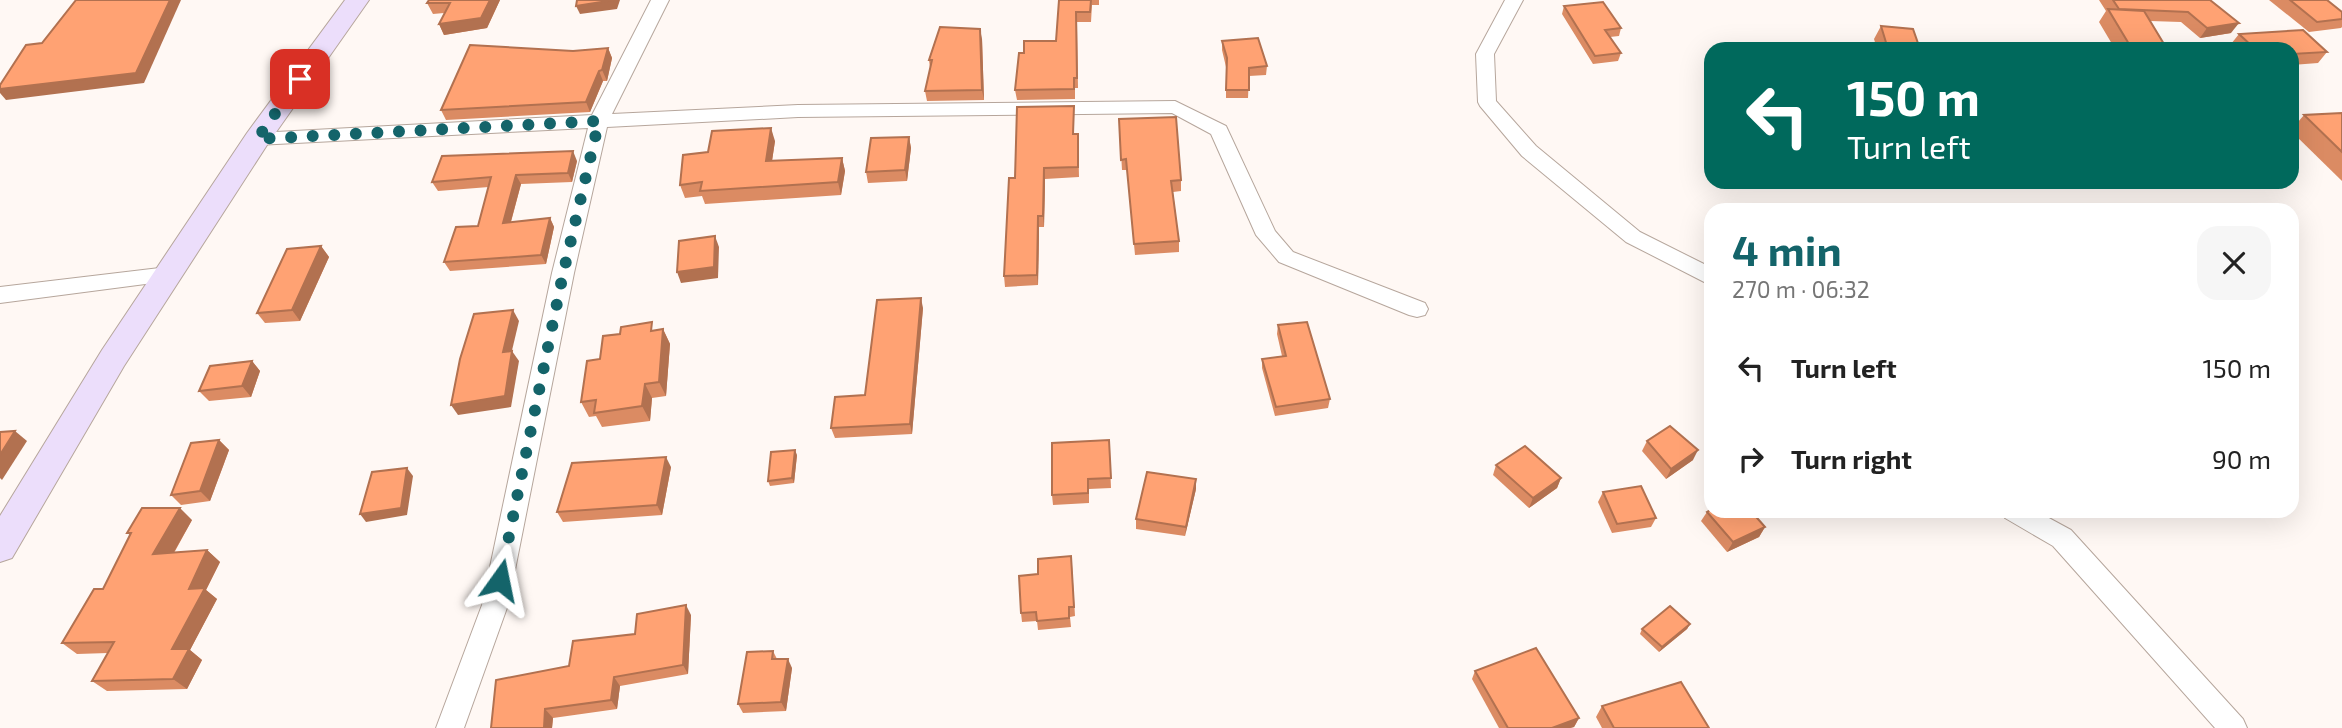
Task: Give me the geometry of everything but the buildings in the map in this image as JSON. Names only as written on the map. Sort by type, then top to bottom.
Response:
[{"type":"main road","points":[[0,547],[113,358],[257,139],[357,0]]},
{"type":"street","points":[[450,728],[495,605],[563,274],[599,121],[660,0]]},
{"type":"street","points":[[1514,0],[1485,54],[1487,102],[1529,151],[1633,237],[1704,274]]},
{"type":"street","points":[[257,139],[798,111],[1175,107],[1219,130],[1266,235],[1286,257],[1417,309]]},
{"type":"street","points":[[0,295],[168,275]]},
{"type":"street","points":[[2026,518],[2062,538],[2232,728]]},
{"type":"route","points":[[300,79],[257,139],[599,121],[563,274],[500,580]]}]
